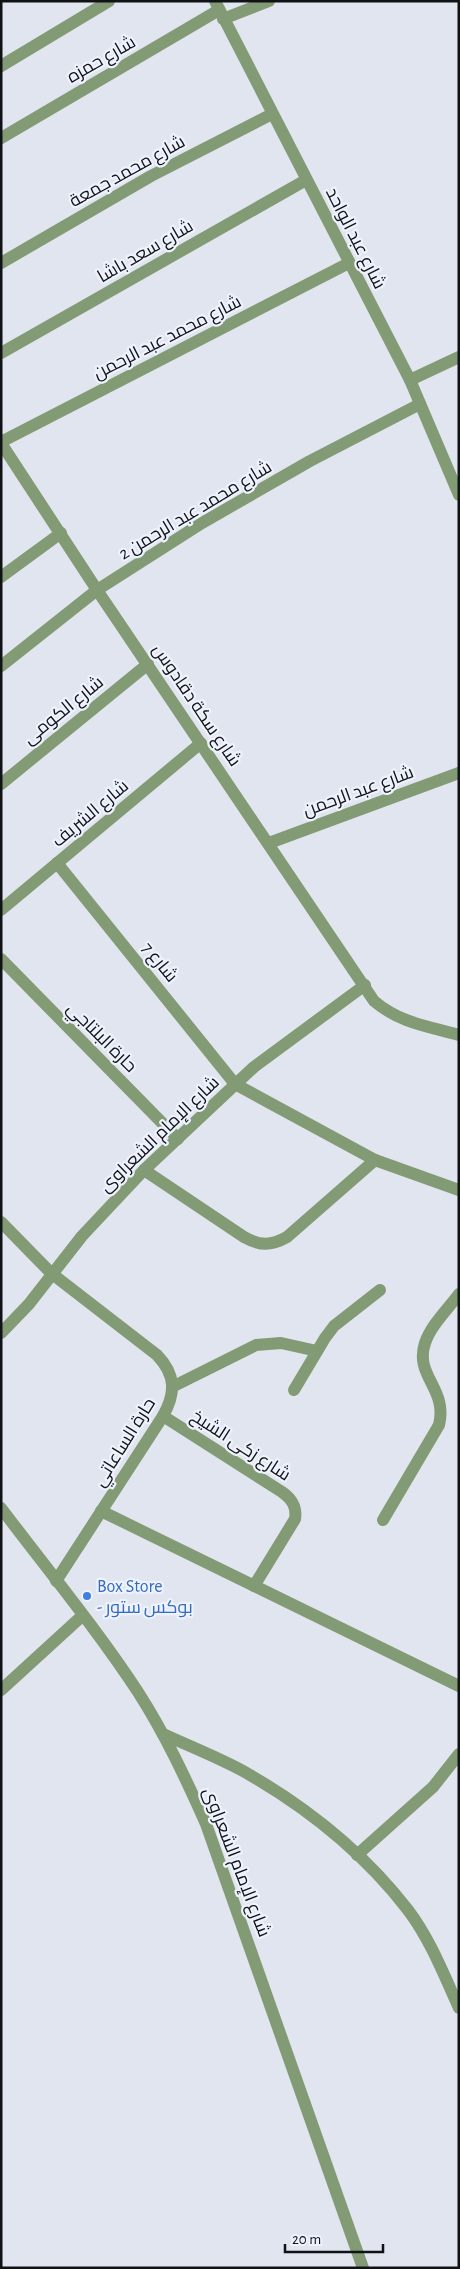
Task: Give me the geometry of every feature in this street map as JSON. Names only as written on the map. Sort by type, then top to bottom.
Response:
[{"type":"street","points":[[1,66],[109,1]]},
{"type":"street","name":"شارع حمزه","points":[[1,138],[219,10],[269,1]]},
{"type":"street","name":"شارع عبد الواحد","points":[[219,10],[410,380],[459,495]]},
{"type":"street","name":"شارع محمد جمعة","points":[[1,263],[151,176],[272,114]]},
{"type":"street","name":"شارع سعد باشا","points":[[1,353],[306,180]]},
{"type":"street","name":"شارع محمد عبد الرحمن","points":[[1,443],[349,263]]},
{"type":"street","points":[[410,380],[459,357]]},
{"type":"street","name":"شارع محمد عبد الرحمن 2","points":[[1,666],[97,590],[227,509],[310,461],[420,404]]},
{"type":"street","name":"شارع سكة دقادوس","points":[[1,443],[97,590],[374,1001],[388,1013],[404,1021],[459,1036]]},
{"type":"street","points":[[1,577],[61,533]]},
{"type":"street","name":"شارع الكومى","points":[[1,784],[148,664]]},
{"type":"street","name":"شارع الشريف","points":[[1,910],[201,743]]},
{"type":"street","name":"شارع عبد الرحمن","points":[[269,843],[459,773]]},
{"type":"street","name":"شارع 7","points":[[57,863],[235,1084]]},
{"type":"street","name":"حارة البلتاجي","points":[[1,959],[178,1139]]},
{"type":"street","name":"شارع الإمام الشعراوى","points":[[1,1333],[29,1304],[82,1236],[144,1170],[254,1067],[365,985]]},
{"type":"street","points":[[235,1084],[375,1160],[459,1190]]},
{"type":"street","points":[[144,1170],[244,1237],[265,1245],[277,1242],[287,1236],[375,1160]]},
{"type":"street","name":"حارة الساعاتي","points":[[1,1222],[51,1274],[157,1355],[165,1364],[170,1375],[172,1387],[170,1402],[163,1416],[56,1581]]},
{"type":"street","points":[[294,1390],[334,1326],[380,1290]]},
{"type":"street","points":[[383,1520],[439,1425],[442,1414],[441,1402],[426,1372],[423,1351],[430,1332],[459,1294]]},
{"type":"street","points":[[172,1387],[256,1345],[281,1343],[317,1351]]},
{"type":"street","name":"شارع زكى الشيخ","points":[[163,1416],[292,1500],[296,1513],[295,1519],[254,1586]]},
{"type":"street","name":"شارع الإمام الشعراوى","points":[[1,1508],[112,1654],[163,1734],[206,1824],[363,2268]]},
{"type":"street","points":[[102,1511],[459,1686]]},
{"type":"street","points":[[1,1690],[82,1616]]},
{"type":"street","points":[[163,1734],[242,1771],[311,1815],[358,1855],[408,1911],[437,1960],[459,2008]]},
{"type":"street","points":[[358,1855],[433,1787],[459,1754]]},
{"type":"place","name":"Box Store - بوكس ستور","points":[[87,1596]]}]
